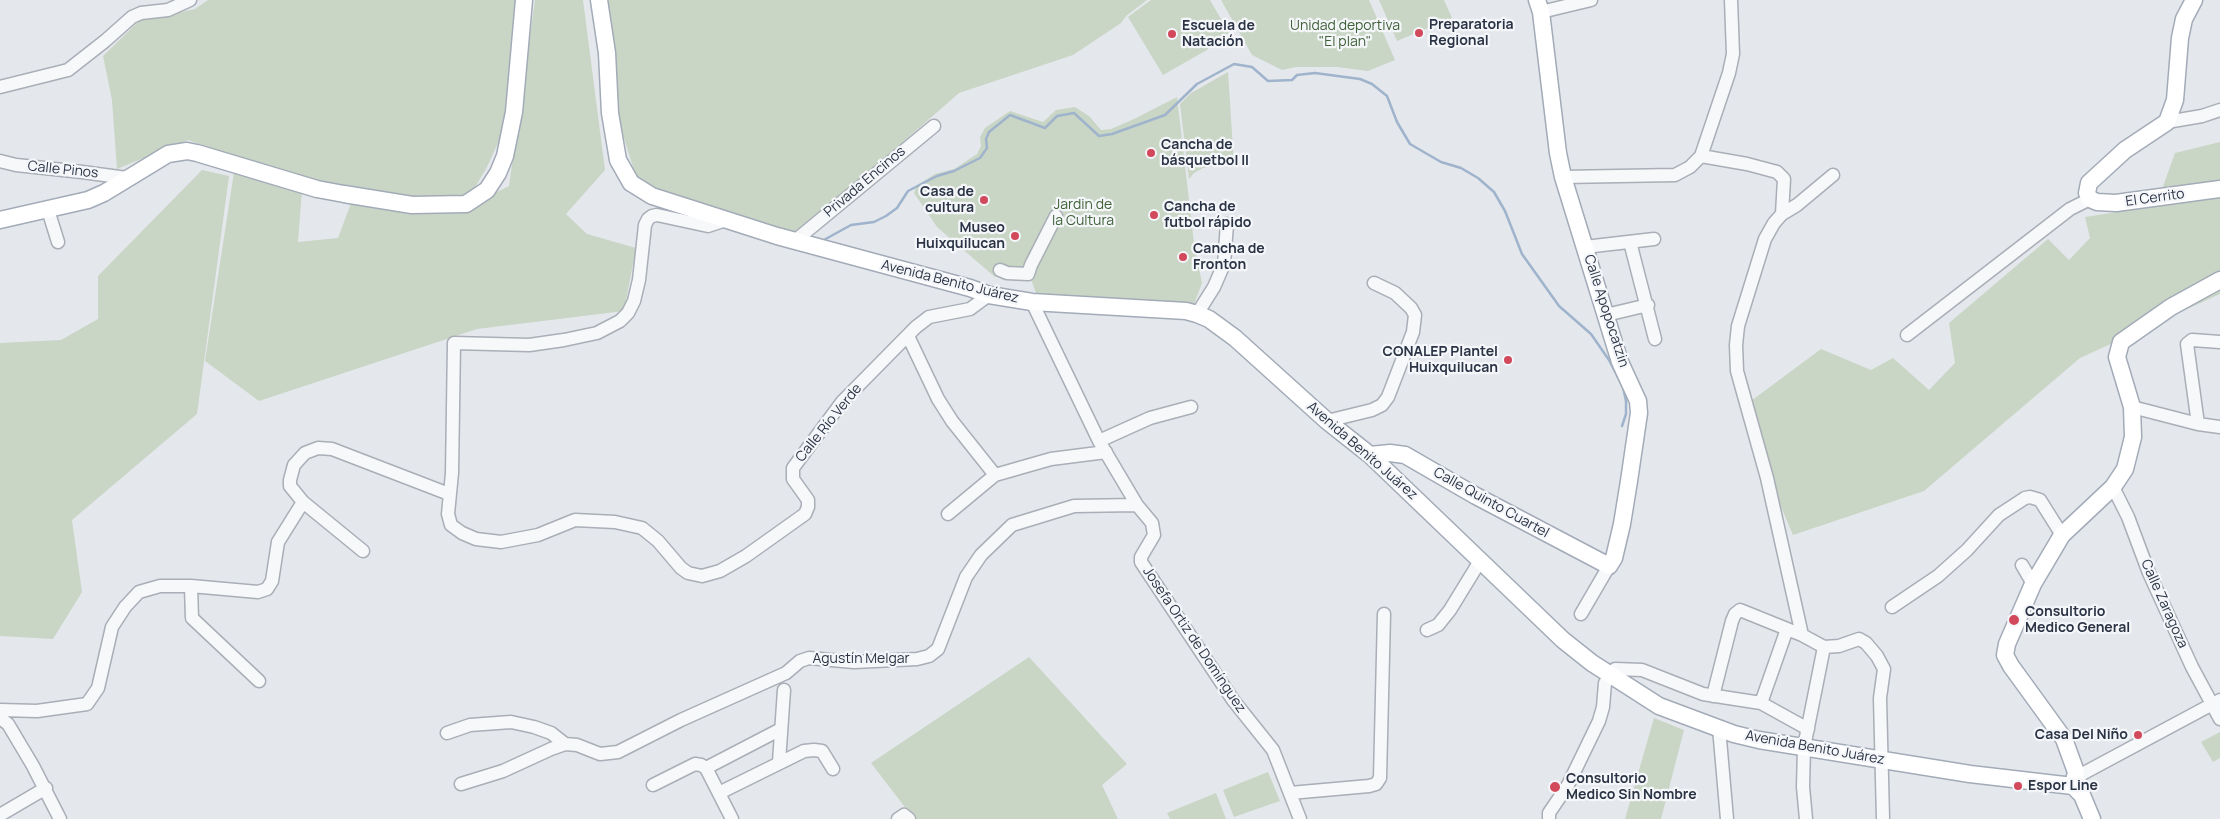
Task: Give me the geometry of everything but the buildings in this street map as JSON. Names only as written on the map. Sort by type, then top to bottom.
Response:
[{"type":"main road","points":[[0,220],[88,200],[104,193],[168,154],[186,152],[214,158],[317,189],[412,205],[466,204],[487,190],[505,156],[514,112],[524,0]]},
{"type":"main road","name":"Avenida Benito Juárez","points":[[599,0],[607,53],[608,96],[618,160],[626,176],[640,189],[652,196],[723,220],[799,238],[989,295],[1032,302],[1186,311],[1197,314],[1235,338],[1327,421],[1370,455],[1563,640],[1592,663],[1659,706],[1718,728],[1759,740],[2040,784],[2073,786]]},
{"type":"main road","points":[[2090,199],[2086,193],[2089,183],[2125,150],[2167,122],[2175,100],[2180,38],[2184,19],[2194,0]]},
{"type":"main road","name":"Calle Apopocatzin","points":[[1539,6],[1563,177],[1620,362],[1638,401],[1639,413],[1622,524],[1614,558],[1609,566]]},
{"type":"main road","name":"El Cerrito","points":[[2090,199],[2104,203],[2116,203],[2220,189]]},
{"type":"main road","points":[[2092,819],[2082,795],[2073,786],[2076,772],[2064,739],[2052,720],[2021,682],[2005,655],[2007,644],[2033,584],[2062,535],[2113,487],[2125,468],[2131,445],[2132,407],[2116,357],[2121,342],[2171,307],[2220,280]]},
{"type":"main road","name":"Calle Quinto Cuartel","points":[[1370,455],[1390,453],[1405,455],[1476,496],[1609,566]]},
{"type":"street","points":[[0,87],[68,70],[132,17],[141,13],[168,10],[190,0]]},
{"type":"street","points":[[1539,6],[1591,0]]},
{"type":"street","points":[[1563,177],[1675,175],[1690,168],[1701,156],[1733,54],[1731,0]]},
{"type":"street","points":[[2167,122],[2202,116],[2220,110]]},
{"type":"street","name":"Privada Encinos","points":[[799,238],[934,126]]},
{"type":"street","points":[[1701,156],[1748,164],[1777,172],[1784,179],[1782,214]]},
{"type":"street","name":"Calle Pinos","points":[[0,161],[16,166],[89,172],[127,178]]},
{"type":"street","points":[[0,168],[16,166]]},
{"type":"street","points":[[1802,635],[1767,478],[1737,371],[1736,354],[1738,326],[1765,240],[1774,223],[1782,214],[1797,205],[1833,175]]},
{"type":"street","points":[[1907,335],[2070,209],[2090,199]]},
{"type":"street","points":[[48,210],[58,242]]},
{"type":"street","points":[[363,552],[303,502],[290,486],[291,472],[305,453],[318,448],[332,449],[449,494],[452,473],[454,343],[529,344],[564,340],[596,333],[620,321],[634,301],[639,280],[645,225],[652,216],[657,215],[708,226],[723,220]]},
{"type":"street","points":[[1000,270],[1007,273],[1028,274],[1056,216]]},
{"type":"street","points":[[1197,314],[1214,286],[1224,264],[1227,224]]},
{"type":"street","points":[[1585,247],[1654,239]]},
{"type":"street","points":[[1630,242],[1648,305],[1655,339]]},
{"type":"street","points":[[1327,421],[1372,410],[1382,405],[1388,397],[1414,332],[1415,315],[1412,308],[1395,293],[1374,283]]},
{"type":"street","name":"Calle Río Verde","points":[[449,494],[448,514],[451,525],[462,533],[476,539],[501,542],[538,535],[575,520],[615,522],[642,528],[658,541],[681,568],[688,573],[702,576],[720,572],[805,514],[808,500],[793,479],[792,474],[795,464],[842,402],[929,317],[970,309],[989,295]]},
{"type":"street","name":"Josefa Ortiz de Domínguez","points":[[1032,302],[1099,441],[1137,505],[1152,522],[1154,535],[1140,557],[1141,562],[1233,700],[1273,750],[1300,819]]},
{"type":"street","points":[[1606,315],[1648,305]]},
{"type":"street","points":[[908,336],[938,399],[952,422],[995,475]]},
{"type":"street","points":[[2198,424],[2187,344],[2192,340],[2220,342]]},
{"type":"street","points":[[1099,441],[1150,418],[1191,407]]},
{"type":"street","points":[[2132,407],[2198,424],[2220,426]]},
{"type":"street","points":[[948,514],[995,475],[1051,459],[1106,452]]},
{"type":"street","name":"Calle Zaragoza","points":[[2113,487],[2128,517],[2148,573],[2192,667],[2216,703],[2220,719]]},
{"type":"street","points":[[1892,607],[1938,576],[1968,550],[1999,515],[2025,498],[2030,497],[2040,500],[2062,535]]},
{"type":"street","points":[[0,710],[37,711],[86,704],[98,688],[112,627],[125,607],[139,592],[160,586],[191,586],[258,592],[267,589],[272,581],[278,542],[303,502]]},
{"type":"street","name":"Agustín Melgar","points":[[564,744],[577,745],[600,754],[618,752],[681,720],[786,673],[800,661],[809,658],[846,662],[917,659],[929,656],[938,649],[947,631],[966,577],[981,555],[1012,524],[1074,506],[1137,505]]},
{"type":"street","points":[[1426,630],[1438,625],[1450,610],[1480,561]]},
{"type":"street","points":[[2022,565],[2033,584]]},
{"type":"street","name":"Calle Apopocatzin","points":[[1581,614],[1609,566]]},
{"type":"street","points":[[191,586],[192,618],[259,681]]},
{"type":"street","points":[[1712,696],[1732,621],[1737,611],[1744,610],[1802,635],[1824,647],[1839,646],[1859,639],[1866,643],[1883,665],[1884,675],[1880,698],[1883,819]]},
{"type":"street","points":[[1290,793],[1369,786],[1376,784],[1380,778],[1384,614]]},
{"type":"street","points":[[1761,702],[1787,629]]},
{"type":"street","points":[[1806,819],[1803,787],[1804,747],[1824,647]]},
{"type":"street","points":[[1549,819],[1549,813],[1568,785],[1599,721],[1605,683],[1615,669],[1642,670],[1712,696],[1761,702],[1808,729]]},
{"type":"street","points":[[780,762],[784,690]]},
{"type":"street","points":[[2073,786],[2082,774],[2216,703]]},
{"type":"street","points":[[0,718],[8,724],[46,788],[60,819]]},
{"type":"street","points":[[447,733],[470,725],[511,722],[534,726],[551,733],[564,744],[503,771],[461,784]]},
{"type":"street","points":[[1718,728],[1727,819]]},
{"type":"street","points":[[706,768],[781,729]]},
{"type":"street","points":[[718,793],[804,751],[822,751],[833,769]]},
{"type":"street","points":[[654,785],[695,764],[700,764],[706,768],[732,819]]},
{"type":"street","points":[[0,815],[46,788]]},
{"type":"street","points":[[898,819],[905,815],[909,819]]},
{"type":"green space","points":[[208,0],[526,0],[515,106],[486,169],[466,202],[407,201],[353,190],[292,175],[188,140],[117,169],[112,100],[103,56],[139,21],[195,9]]},
{"type":"green space","points":[[535,0],[583,0],[605,170],[566,214],[587,234],[636,248],[624,311],[477,329],[259,401],[205,361],[234,172],[302,190],[298,242],[338,238],[351,203],[406,211],[463,209],[509,186]]},
{"type":"green space","points":[[601,0],[1147,0],[1126,16],[1121,23],[1073,55],[959,93],[791,240],[686,204],[636,177],[620,125],[611,46]]},
{"type":"green space","points":[[1151,0],[1210,0],[1229,33],[1216,39],[1207,50],[1163,75],[1128,17]]},
{"type":"green space","name":"Unidad deportiva \"El plan\"","points":[[1221,0],[1369,0],[1395,60],[1368,71],[1337,67],[1296,67],[1282,70],[1252,55]]},
{"type":"green space","points":[[1379,0],[1444,0],[1452,18],[1397,41]]},
{"type":"green space","points":[[1228,72],[1234,164],[1230,163],[1203,168],[1194,173],[1189,179],[1180,104],[1191,93]]},
{"type":"green space","name":"Jardin de la Cultura","points":[[1177,97],[1194,243],[1202,283],[1193,307],[1037,296],[1032,282],[1026,276],[995,277],[937,227],[914,193],[917,185],[935,174],[954,169],[977,154],[981,146],[980,137],[985,128],[1010,111],[1043,122],[1056,110],[1075,107],[1089,116],[1101,130],[1111,129]]},
{"type":"green space","points":[[2220,142],[2220,294],[2080,358],[1924,491],[1793,535],[1776,495],[1751,401],[1821,349],[1871,370],[1893,358],[1929,390],[1955,363],[1949,323],[2048,239],[2069,260],[2090,238],[2085,217],[2156,206],[2175,153]]},
{"type":"green space","points":[[202,170],[229,176],[197,414],[72,520],[82,592],[53,639],[0,636],[0,343],[61,340],[98,319],[98,276]]},
{"type":"green space","points":[[1029,657],[1127,764],[1102,785],[1118,819],[914,819],[871,763]]},
{"type":"green space","points":[[1654,718],[1684,730],[1661,819],[1625,819]]},
{"type":"green space","points":[[2220,732],[2220,758],[2213,762],[2201,742]]},
{"type":"green space","points":[[1268,772],[1280,801],[1234,817],[1223,790]]},
{"type":"green space","points":[[1216,793],[1226,819],[1170,819],[1167,813]]},
{"type":"waterway","points":[[822,241],[851,225],[874,222],[886,216],[897,208],[908,191],[937,176],[954,171],[980,158],[987,148],[986,139],[989,132],[1010,115],[1045,128],[1057,116],[1074,113],[1099,136],[1112,134],[1165,115],[1197,84],[1234,64],[1252,67],[1268,81],[1292,80],[1297,75],[1315,73],[1360,79],[1372,84],[1387,96],[1397,122],[1410,144],[1441,162],[1461,168],[1478,178],[1494,192],[1505,211],[1522,254],[1559,306],[1591,334],[1609,360],[1623,387],[1626,401],[1626,414],[1622,426]]},
{"type":"place","name":"Preparatoria Regional","points":[[1419,33]]},
{"type":"place","name":"Escuela de Natación","points":[[1172,34]]},
{"type":"place","name":"Cancha de básquetbol II","points":[[1151,153]]},
{"type":"place","name":"Casa de cultura","points":[[984,200]]},
{"type":"place","name":"Cancha de futbol rápido","points":[[1154,215]]},
{"type":"place","name":"Museo Huixquilucan","points":[[1015,236]]},
{"type":"place","name":"Cancha de Fronton","points":[[1183,257]]},
{"type":"place","name":"CONALEP Plantel Huixquilucan","points":[[1508,360]]},
{"type":"place","name":"Consultorio Medico General","points":[[2014,620]]},
{"type":"place","name":"Casa Del Niño","points":[[2138,735]]},
{"type":"place","name":"Espor Line","points":[[2018,786]]},
{"type":"place","name":"Consultorio Medico Sin Nombre","points":[[1555,787]]}]
